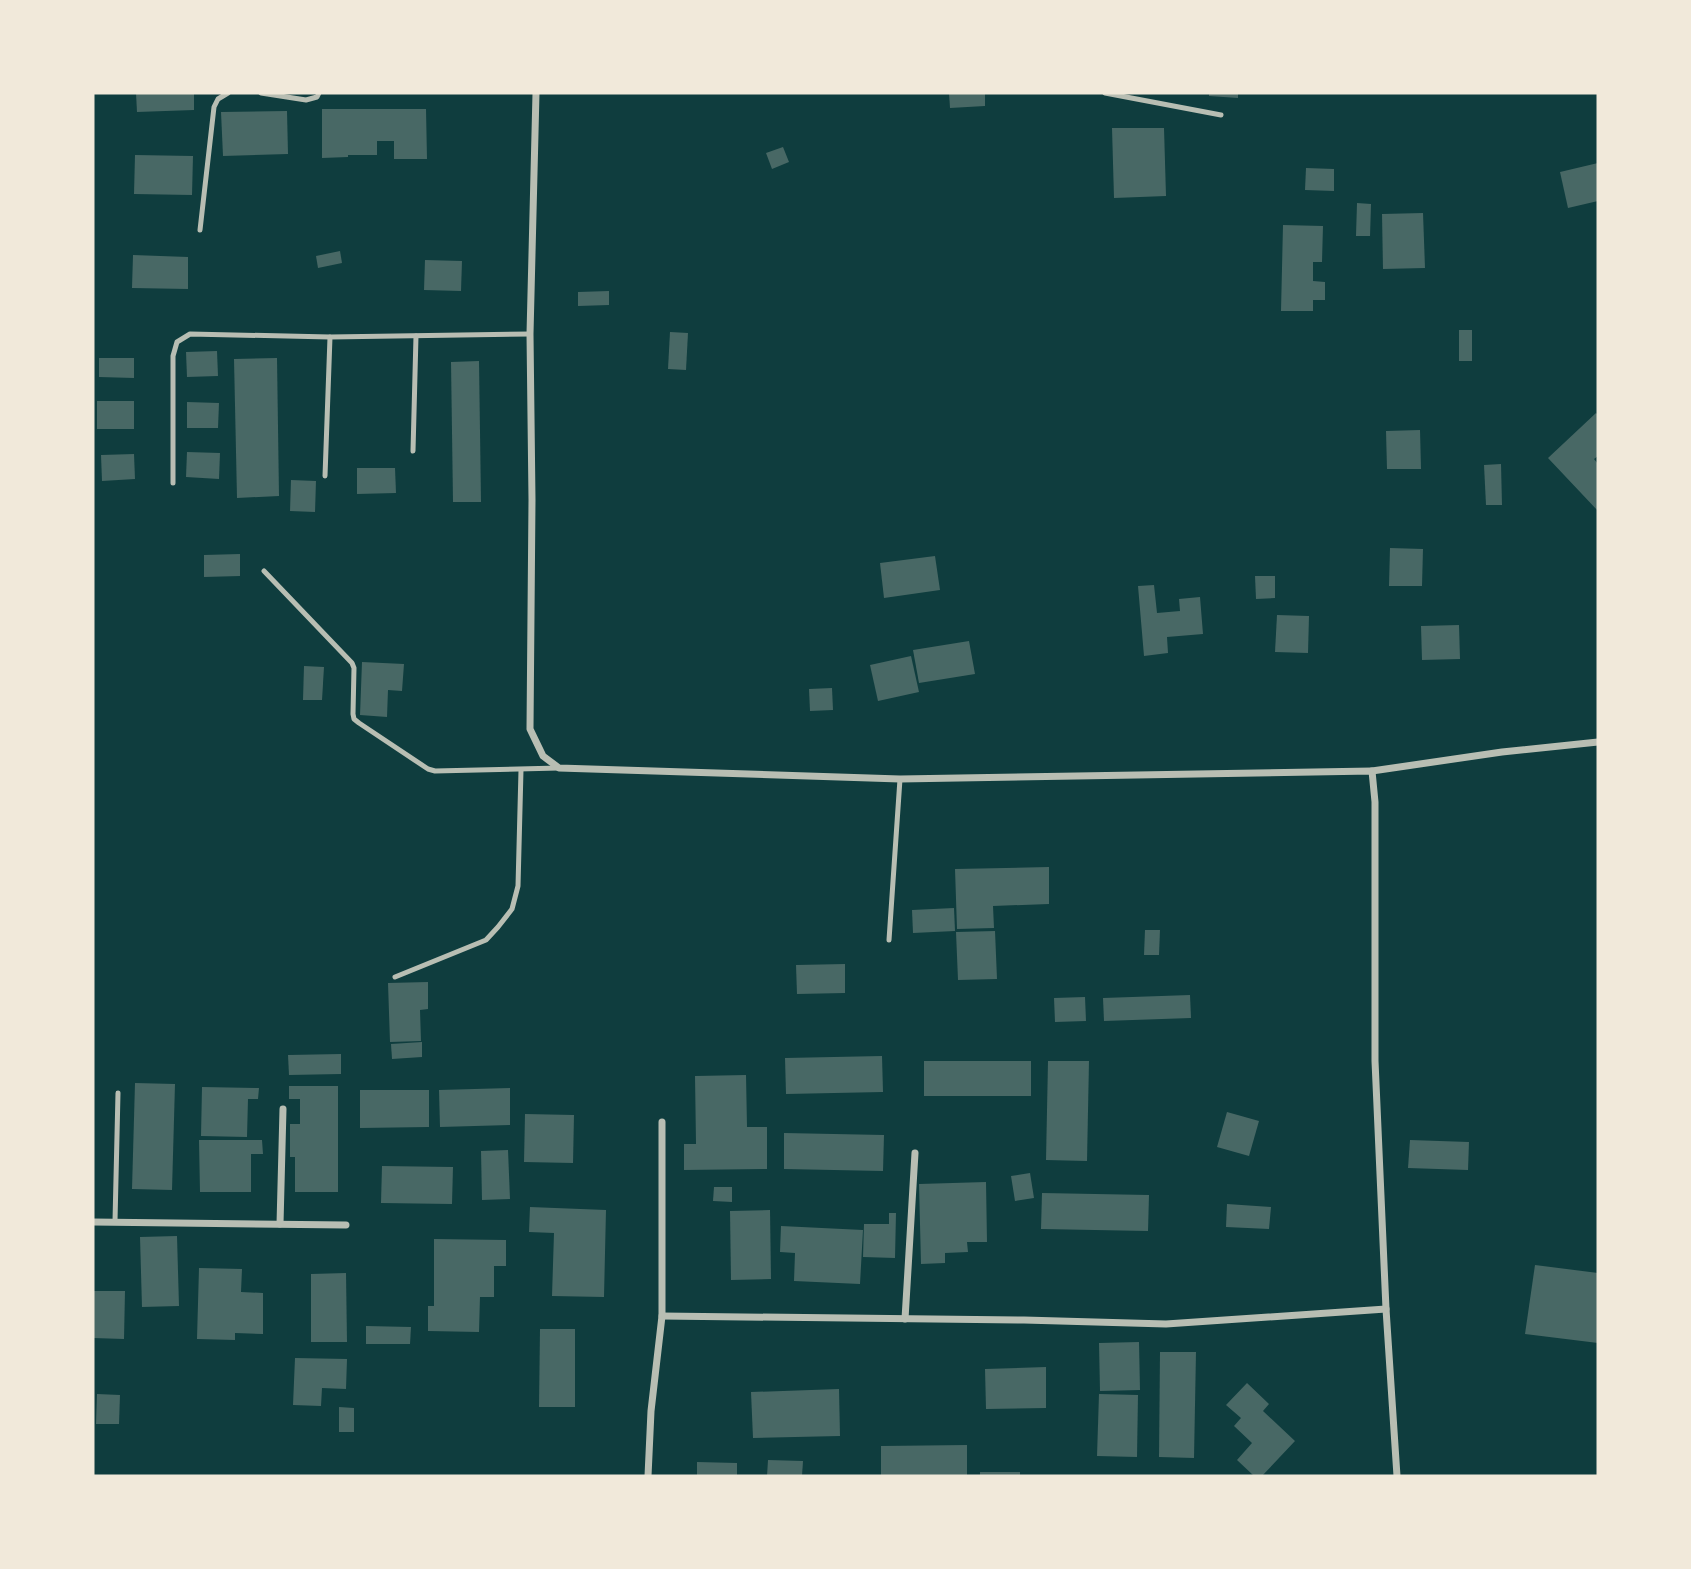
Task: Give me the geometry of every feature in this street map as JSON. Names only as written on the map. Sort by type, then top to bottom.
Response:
[{"type":"street","points":[[536,93],[530,334],[530,729],[543,756],[559,768],[900,779],[1372,771],[1502,752],[1598,742]]},
{"type":"street","points":[[1372,771],[1375,802],[1375,1061],[1386,1309],[1397,1476]]},
{"type":"street","points":[[280,1224],[282,1109]]},
{"type":"street","points":[[648,1476],[651,1411],[662,1316],[662,1122]]},
{"type":"street","points":[[905,1319],[915,1153]]},
{"type":"street","points":[[93,1222],[346,1225]]},
{"type":"street","points":[[662,1316],[1166,1324],[1386,1309]]},
{"type":"lane","points":[[200,230],[214,107],[218,99],[228,93]]},
{"type":"lane","points":[[261,93],[306,100],[317,97],[319,93]]},
{"type":"lane","points":[[1105,93],[1221,116]]},
{"type":"lane","points":[[173,483],[173,356],[177,342],[190,334],[330,337],[530,334]]},
{"type":"lane","points":[[413,451],[416,336]]},
{"type":"lane","points":[[325,476],[330,337]]},
{"type":"lane","points":[[264,571],[352,663],[353,714],[359,723],[435,771],[559,768]]},
{"type":"lane","points":[[395,977],[486,940],[512,909],[518,886],[521,769]]},
{"type":"lane","points":[[890,940],[900,779]]},
{"type":"lane","points":[[115,1221],[118,1093]]},
{"type":"building","points":[[136,93],[194,93],[194,110],[137,112]]},
{"type":"building","points":[[949,93],[985,93],[985,106],[950,108]]},
{"type":"building","points":[[1209,93],[1238,93],[1238,98],[1209,96]]},
{"type":"building","points":[[322,109],[426,109],[427,159],[394,159],[394,141],[377,141],[377,155],[322,158]]},
{"type":"building","points":[[287,111],[288,154],[223,156],[221,112]]},
{"type":"building","points":[[1112,128],[1164,128],[1166,196],[1114,198]]},
{"type":"building","points":[[783,147],[789,162],[772,169],[766,153]]},
{"type":"building","points":[[135,155],[193,156],[192,195],[134,194]]},
{"type":"building","points":[[1598,163],[1598,201],[1568,208],[1560,172]]},
{"type":"building","points":[[1306,168],[1334,169],[1334,191],[1305,190]]},
{"type":"building","points":[[1357,203],[1371,204],[1370,236],[1356,236]]},
{"type":"building","points":[[1423,213],[1425,268],[1383,269],[1382,214]]},
{"type":"building","points":[[1283,225],[1323,226],[1322,262],[1313,262],[1313,281],[1325,282],[1325,300],[1313,300],[1313,311],[1281,311]]},
{"type":"building","points":[[340,251],[342,263],[318,268],[316,256]]},
{"type":"building","points":[[133,255],[188,257],[188,289],[132,288]]},
{"type":"building","points":[[425,260],[462,261],[461,291],[424,290]]},
{"type":"building","points":[[609,291],[609,305],[578,306],[578,292]]},
{"type":"building","points":[[1459,330],[1472,330],[1472,361],[1459,361]]},
{"type":"building","points":[[670,332],[688,333],[686,370],[668,369]]},
{"type":"building","points":[[217,351],[218,376],[187,377],[186,352]]},
{"type":"building","points":[[99,358],[134,358],[134,378],[99,377]]},
{"type":"building","points":[[277,358],[279,496],[237,498],[234,359]]},
{"type":"building","points":[[479,361],[481,502],[453,502],[451,362]]},
{"type":"building","points":[[97,401],[134,401],[134,429],[97,429]]},
{"type":"building","points":[[187,402],[219,403],[218,428],[187,428]]},
{"type":"building","points":[[1596,413],[1598,456],[1594,459],[1598,464],[1598,511],[1548,458]]},
{"type":"building","points":[[1420,430],[1421,469],[1387,469],[1386,431]]},
{"type":"building","points":[[187,452],[220,453],[219,479],[186,477]]},
{"type":"building","points":[[134,454],[135,479],[102,481],[101,455]]},
{"type":"building","points":[[1501,464],[1502,505],[1486,505],[1484,465]]},
{"type":"building","points":[[357,468],[395,468],[396,493],[357,494]]},
{"type":"building","points":[[291,480],[316,481],[315,512],[290,511]]},
{"type":"building","points":[[1390,548],[1423,549],[1422,586],[1389,586]]},
{"type":"building","points":[[240,554],[240,576],[204,577],[204,555]]},
{"type":"building","points":[[935,556],[940,590],[884,598],[880,563]]},
{"type":"building","points":[[1255,576],[1275,576],[1275,598],[1256,599]]},
{"type":"building","points":[[1154,585],[1157,613],[1180,611],[1179,599],[1200,597],[1203,634],[1167,637],[1168,653],[1144,656],[1138,586]]},
{"type":"building","points":[[1277,615],[1309,616],[1308,653],[1275,652]]},
{"type":"building","points":[[1459,625],[1460,659],[1422,660],[1421,626]]},
{"type":"building","points":[[969,641],[975,674],[919,683],[913,650]]},
{"type":"building","points":[[911,656],[919,692],[878,701],[870,665]]},
{"type":"building","points":[[362,662],[404,664],[402,691],[388,690],[387,717],[360,715]]},
{"type":"building","points":[[304,666],[324,667],[322,700],[303,700]]},
{"type":"building","points":[[832,688],[833,710],[810,711],[809,689]]},
{"type":"building","points":[[1049,867],[1049,904],[993,906],[994,928],[957,929],[955,869]]},
{"type":"building","points":[[954,908],[955,931],[913,933],[912,910]]},
{"type":"building","points":[[1145,930],[1160,930],[1159,955],[1144,955]]},
{"type":"building","points":[[995,931],[997,979],[958,980],[956,932]]},
{"type":"building","points":[[845,964],[845,993],[797,994],[796,965]]},
{"type":"building","points":[[428,982],[428,1009],[420,1010],[421,1041],[390,1042],[388,983]]},
{"type":"building","points":[[1190,995],[1191,1018],[1104,1021],[1103,998]]},
{"type":"building","points":[[1085,997],[1086,1021],[1055,1022],[1054,998]]},
{"type":"building","points":[[422,1042],[422,1057],[392,1059],[391,1044]]},
{"type":"building","points":[[341,1054],[341,1074],[289,1075],[288,1055]]},
{"type":"building","points":[[882,1056],[883,1092],[786,1094],[785,1058]]},
{"type":"building","points":[[924,1061],[1031,1061],[1031,1096],[924,1096]]},
{"type":"building","points":[[1048,1061],[1089,1061],[1087,1161],[1046,1160]]},
{"type":"building","points":[[746,1075],[747,1127],[767,1127],[767,1169],[684,1170],[684,1144],[696,1144],[695,1076]]},
{"type":"building","points":[[135,1083],[175,1084],[172,1190],[132,1189]]},
{"type":"building","points":[[289,1086],[338,1086],[338,1192],[295,1192],[295,1157],[290,1157],[290,1124],[300,1124],[300,1099],[289,1099]]},
{"type":"building","points":[[202,1087],[259,1088],[258,1099],[248,1099],[247,1137],[201,1136]]},
{"type":"building","points":[[510,1088],[510,1125],[440,1127],[439,1090]]},
{"type":"building","points":[[360,1090],[429,1090],[429,1127],[360,1128]]},
{"type":"building","points":[[1227,1112],[1259,1121],[1249,1156],[1217,1147]]},
{"type":"building","points":[[525,1114],[574,1115],[573,1163],[524,1162]]},
{"type":"building","points":[[784,1133],[884,1135],[883,1171],[784,1169]]},
{"type":"building","points":[[199,1140],[262,1140],[263,1154],[251,1154],[251,1192],[200,1192]]},
{"type":"building","points":[[1410,1140],[1469,1142],[1468,1170],[1408,1168]]},
{"type":"building","points":[[508,1150],[510,1199],[482,1200],[481,1151]]},
{"type":"building","points":[[382,1166],[453,1167],[452,1204],[381,1203]]},
{"type":"building","points":[[1030,1173],[1034,1198],[1015,1201],[1011,1176]]},
{"type":"building","points":[[986,1182],[987,1242],[967,1242],[968,1252],[945,1253],[945,1263],[921,1264],[919,1184]]},
{"type":"building","points":[[714,1187],[732,1187],[732,1202],[713,1201]]},
{"type":"building","points":[[1042,1193],[1149,1195],[1148,1231],[1041,1229]]},
{"type":"building","points":[[1227,1204],[1271,1207],[1269,1229],[1226,1227]]},
{"type":"building","points":[[530,1207],[606,1210],[604,1297],[552,1296],[554,1233],[529,1232]]},
{"type":"building","points":[[770,1210],[771,1279],[731,1280],[730,1211]]},
{"type":"building","points":[[889,1213],[896,1213],[895,1258],[863,1257],[864,1224],[889,1224]]},
{"type":"building","points":[[781,1226],[863,1230],[860,1284],[794,1281],[795,1253],[780,1252]]},
{"type":"building","points":[[177,1236],[179,1306],[142,1307],[140,1237]]},
{"type":"building","points":[[434,1239],[506,1240],[506,1266],[494,1266],[494,1297],[480,1297],[479,1332],[428,1331],[428,1306],[434,1306]]},
{"type":"building","points":[[1535,1265],[1598,1273],[1598,1343],[1525,1334]]},
{"type":"building","points":[[199,1268],[242,1269],[241,1292],[263,1293],[263,1334],[235,1333],[235,1340],[197,1339]]},
{"type":"building","points":[[346,1273],[347,1342],[311,1342],[311,1274]]},
{"type":"building","points":[[93,1291],[125,1291],[124,1339],[93,1338]]},
{"type":"building","points":[[366,1326],[411,1327],[410,1344],[366,1344]]},
{"type":"building","points":[[540,1329],[575,1329],[575,1407],[539,1407]]},
{"type":"building","points":[[1139,1342],[1140,1390],[1100,1391],[1099,1343]]},
{"type":"building","points":[[1160,1352],[1196,1352],[1194,1458],[1159,1457]]},
{"type":"building","points":[[295,1358],[347,1359],[346,1389],[322,1388],[321,1406],[293,1405]]},
{"type":"building","points":[[1046,1367],[1046,1408],[986,1409],[985,1369]]},
{"type":"building","points":[[1247,1383],[1269,1404],[1263,1411],[1295,1441],[1262,1476],[1254,1476],[1237,1460],[1252,1443],[1234,1426],[1241,1418],[1226,1405]]},
{"type":"building","points":[[839,1389],[840,1436],[753,1438],[751,1392]]},
{"type":"building","points":[[97,1394],[120,1395],[119,1424],[96,1424]]},
{"type":"building","points":[[1099,1394],[1138,1395],[1137,1457],[1097,1456]]},
{"type":"building","points":[[339,1407],[354,1408],[354,1432],[339,1432]]},
{"type":"building","points":[[967,1445],[967,1476],[881,1476],[881,1446]]},
{"type":"building","points":[[768,1460],[803,1461],[802,1476],[767,1476]]},
{"type":"building","points":[[697,1462],[737,1463],[737,1476],[697,1476]]},
{"type":"building","points":[[980,1472],[1020,1472],[1020,1476],[980,1476]]}]
